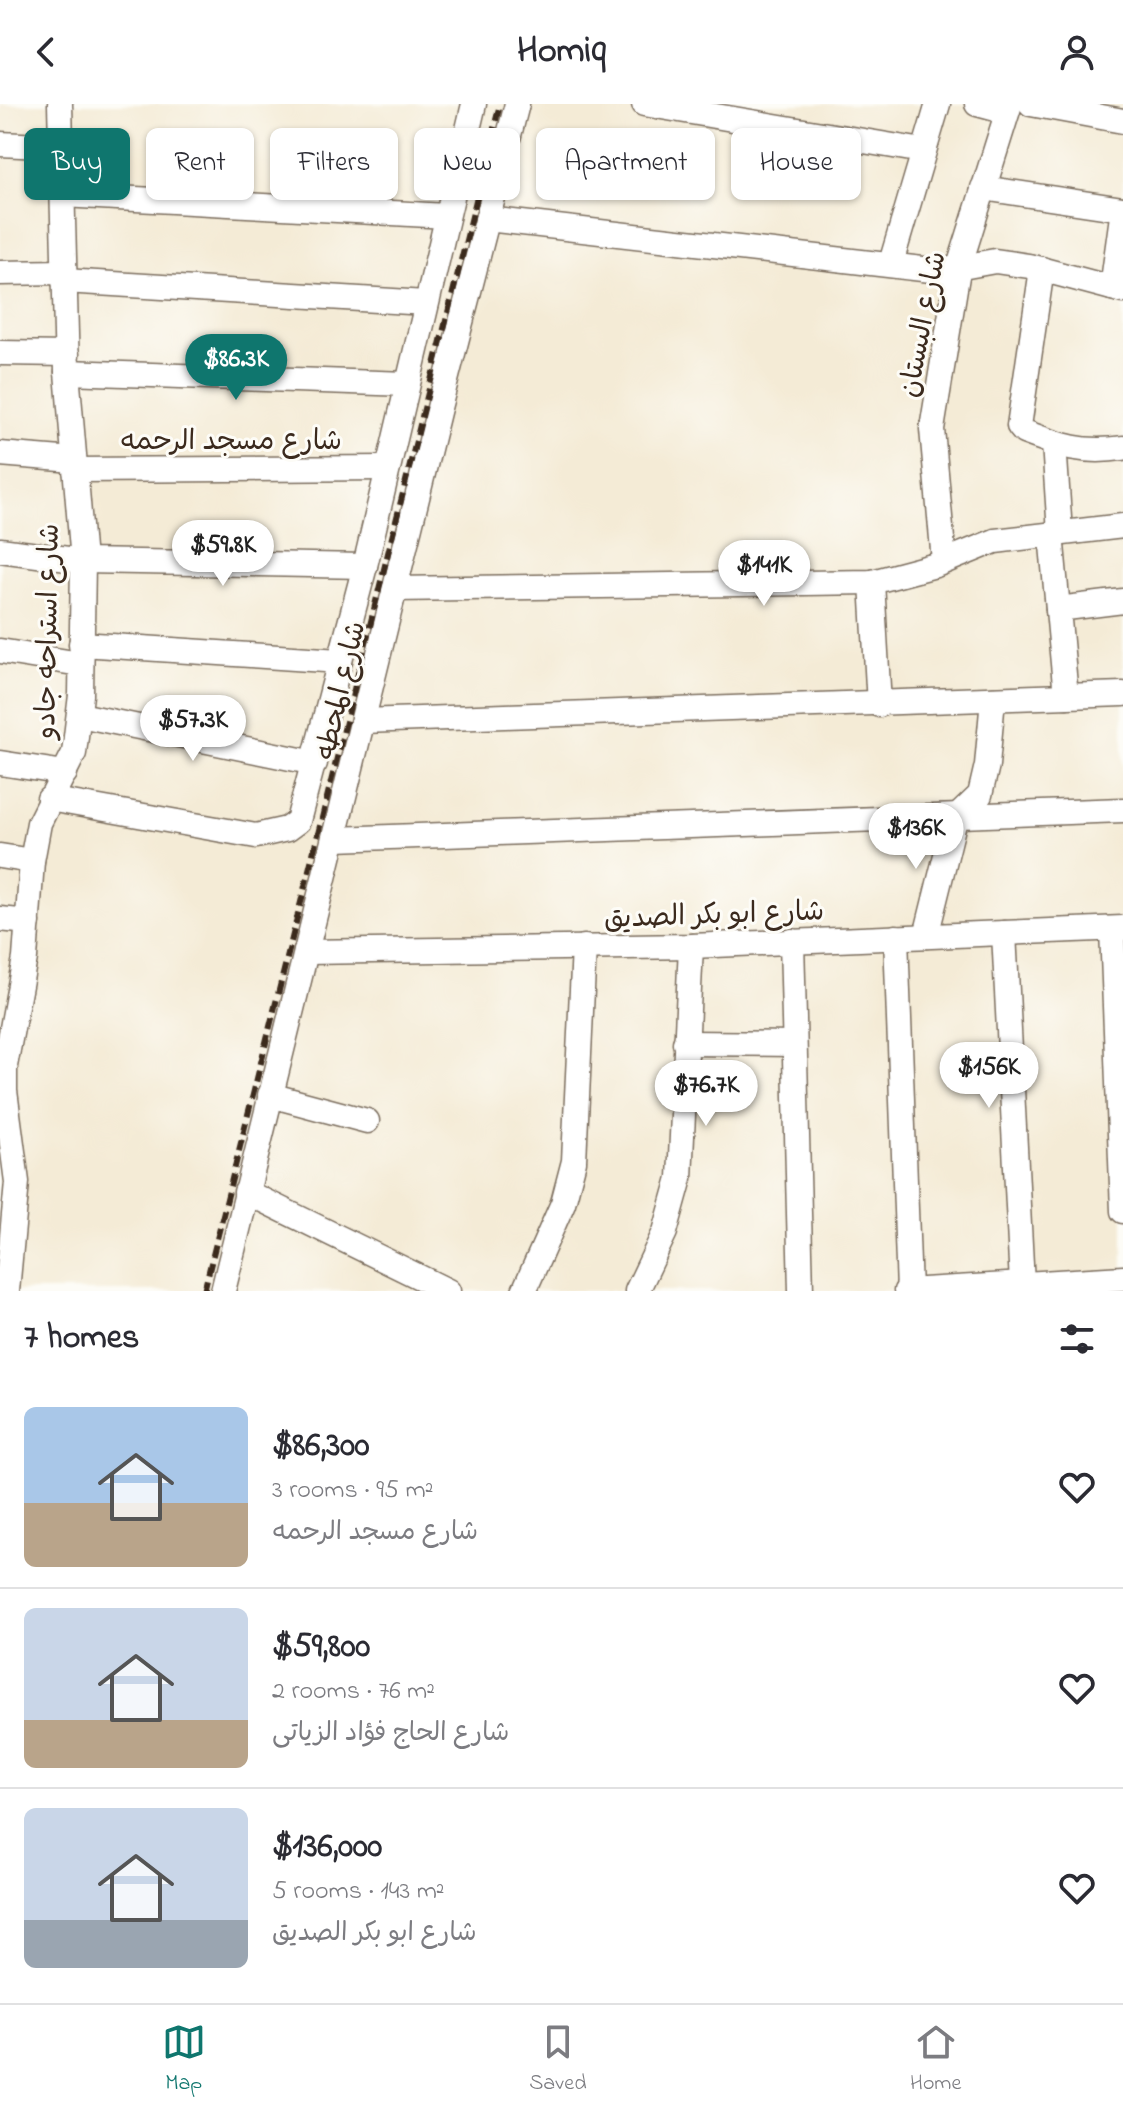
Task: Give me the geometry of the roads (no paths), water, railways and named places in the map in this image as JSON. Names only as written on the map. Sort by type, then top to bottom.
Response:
[{"type":"street","name":"شارع استراحه جادو","points":[[60,104],[61,128]]},
{"type":"street","name":"شارع المحطه","points":[[49,799],[256,836],[287,829],[298,821],[365,566],[474,104]]},
{"type":"street","name":"شارع المحطه","points":[[228,1289],[246,1192],[517,104]]},
{"type":"street","points":[[644,104],[923,151]]},
{"type":"street","points":[[891,263],[938,104]]},
{"type":"street","points":[[977,104],[1008,108]]},
{"type":"street","points":[[1031,104],[1123,121]]},
{"type":"street","name":"شارع البستان","points":[[944,561],[932,429],[958,270],[1008,108]]},
{"type":"street","points":[[0,144],[24,145]]},
{"type":"street","points":[[487,219],[958,270],[995,261],[1042,269],[1118,289],[1123,209],[983,188]]},
{"type":"street","points":[[130,199],[447,216]]},
{"type":"street","name":"شارع استراحه جادو","points":[[7,1291],[6,1240],[17,1182],[6,1141],[2,1065],[10,986],[28,922],[32,861],[39,823],[74,753],[80,715],[83,561],[67,363],[62,200]]},
{"type":"street","points":[[1042,269],[1018,418],[1024,432],[1087,452],[1123,448]]},
{"type":"street","points":[[0,273],[426,303]]},
{"type":"street","points":[[0,353],[67,363],[407,384]]},
{"type":"street","points":[[1054,443],[1058,609],[1066,696]]},
{"type":"street","name":"شارع مسجد الرحمه","points":[[0,454],[75,465],[388,468]]},
{"type":"street","points":[[394,589],[872,582],[944,561],[995,541],[1123,526]]},
{"type":"street","points":[[0,550],[83,561],[365,566]]},
{"type":"street","points":[[872,582],[879,705]]},
{"type":"street","points":[[1058,609],[1123,601]]},
{"type":"street","points":[[0,651],[340,661]]},
{"type":"street","points":[[363,721],[1123,694]]},
{"type":"street","points":[[926,936],[955,819],[980,795],[993,699]]},
{"type":"street","points":[[80,715],[315,763]]},
{"type":"street","points":[[0,763],[65,773]]},
{"type":"street","points":[[336,839],[690,825],[955,819],[1123,810]]},
{"type":"street","points":[[0,856],[32,861]]},
{"type":"street","points":[[0,919],[28,922]]},
{"type":"street","points":[[1118,928],[1123,1211]]},
{"type":"street","name":"شارع ابو بكر الصديق","points":[[306,952],[691,946],[1118,928]]},
{"type":"street","points":[[1004,933],[1022,1284]]},
{"type":"street","points":[[896,937],[908,1291],[1123,1278]]},
{"type":"street","points":[[792,941],[801,1291]]},
{"type":"street","points":[[637,1291],[665,1232],[680,1178],[691,946]]},
{"type":"street","points":[[524,1291],[563,1203],[574,1161],[584,947]]},
{"type":"street","points":[[685,1043],[794,1044]]},
{"type":"street","points":[[270,1095],[367,1121]]},
{"type":"street","points":[[246,1192],[448,1291]]},
{"type":"railway","points":[[204,1291],[500,104]]}]
